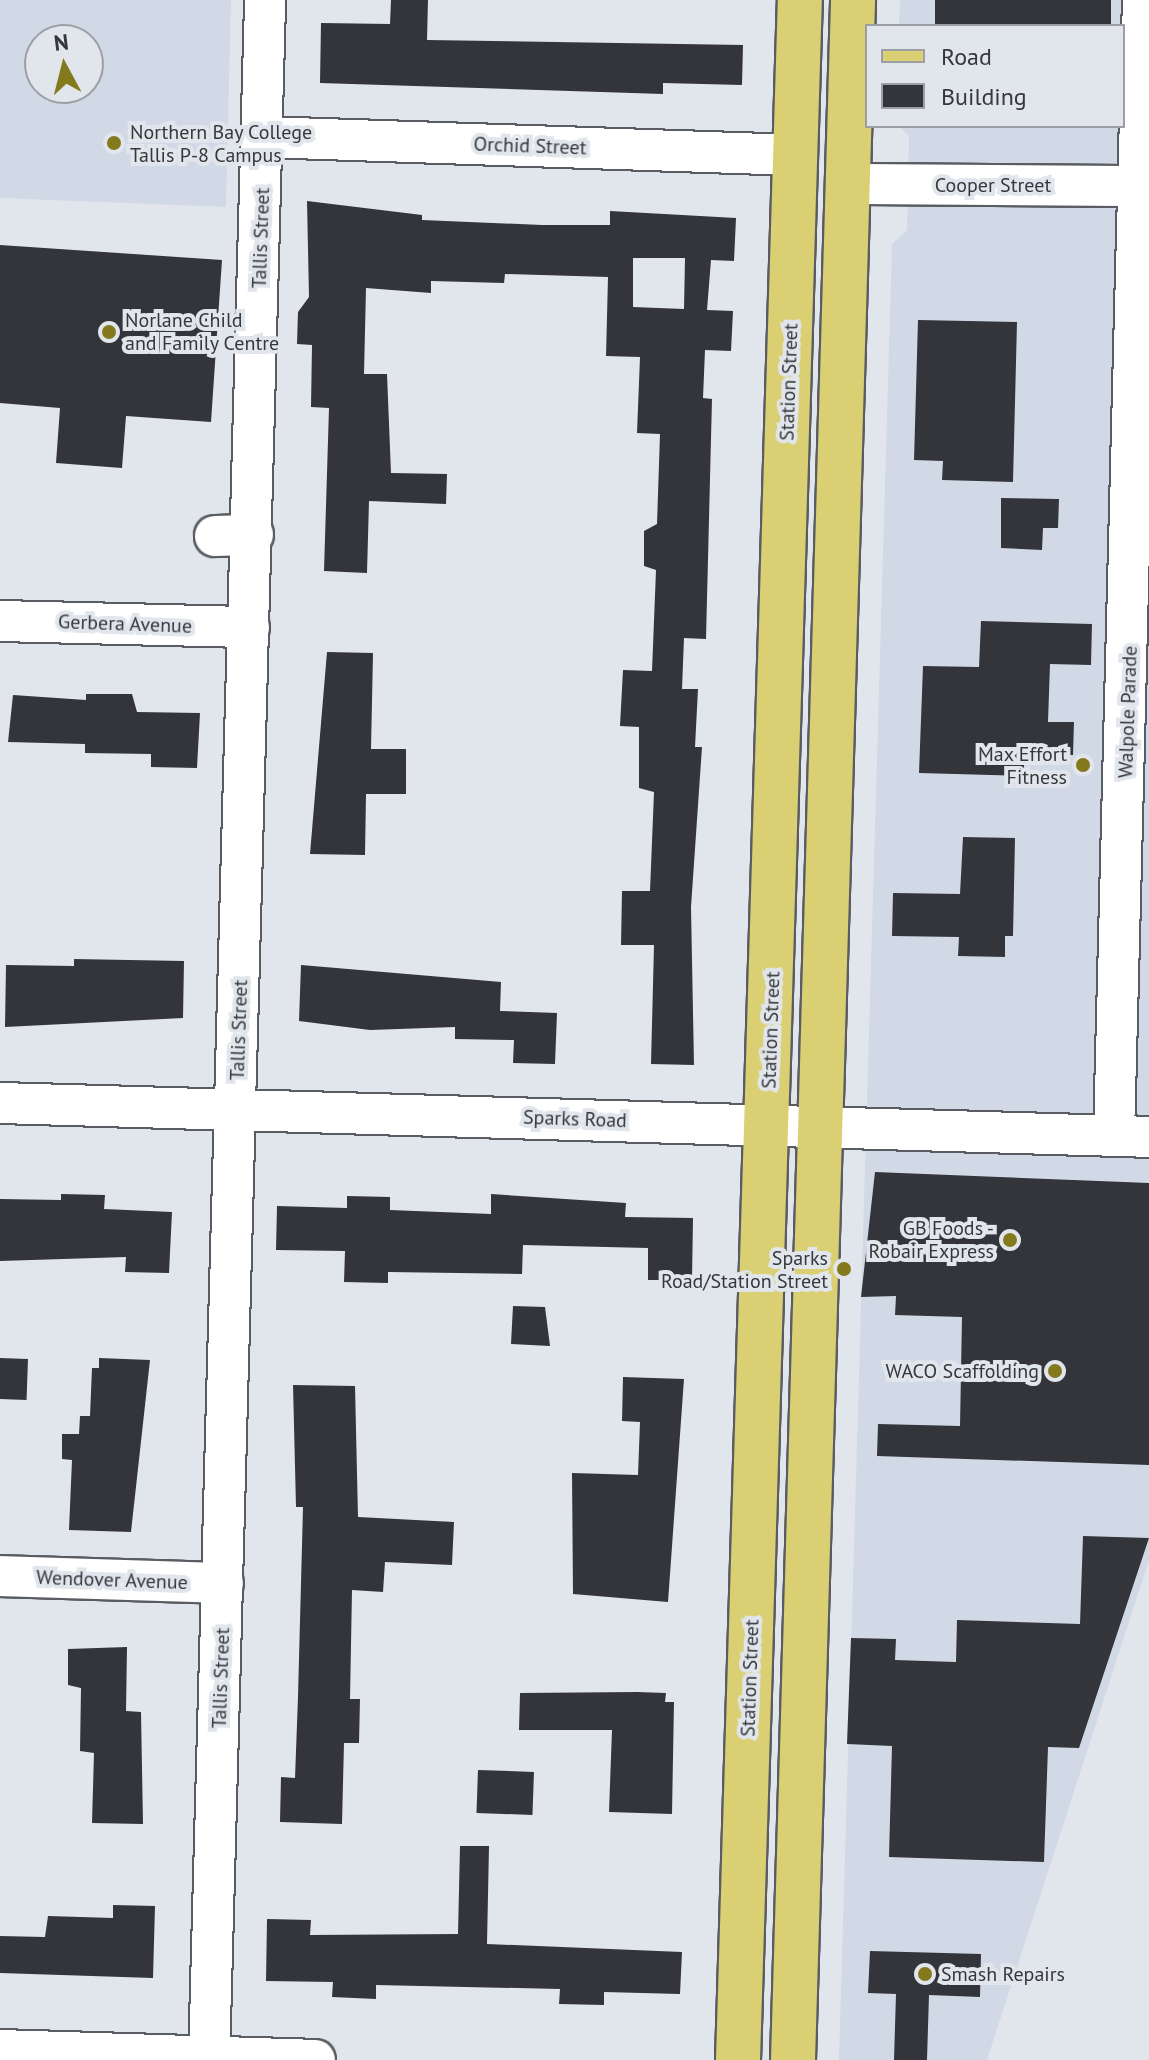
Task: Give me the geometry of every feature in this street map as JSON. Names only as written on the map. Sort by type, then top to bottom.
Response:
[{"type":"main road","name":"Station Street","points":[[738,2060],[800,0]]},
{"type":"main road","points":[[793,2060],[853,0]]},
{"type":"street","name":"Tallis Street","points":[[209,2058],[249,627],[234,536],[264,137],[265,0]]},
{"type":"street","name":"Walpole Parade","points":[[1132,1136],[1139,337],[1137,186],[1143,0]]},
{"type":"street","name":"Orchid Street","points":[[264,137],[795,155]]},
{"type":"street","name":"Cooper Street","points":[[848,184],[1137,186]]},
{"type":"street","name":"Gerbera Avenue","points":[[0,621],[249,627]]},
{"type":"street","name":"Sparks Road","points":[[0,1103],[820,1124],[1132,1136]]},
{"type":"street","name":"Wendover Avenue","points":[[0,1576],[223,1583]]},
{"type":"street","points":[[0,2050],[315,2060]]},
{"type":"shaded area","name":"Northern Bay College Tallis P-8 Campus","points":[[0,0],[231,0],[226,207],[0,198]]},
{"type":"shaded area","points":[[900,0],[1149,0],[1149,1560],[987,2060],[839,2060],[892,244],[907,230],[909,136],[901,128],[1125,128],[1125,24],[899,24]]},
{"type":"building","points":[[391,0],[428,0],[427,40],[743,45],[742,85],[663,83],[663,94],[320,83],[321,23],[390,24]]},
{"type":"building","points":[[935,0],[1111,0],[1111,24],[935,24]]},
{"type":"building","points":[[307,201],[422,215],[422,220],[542,225],[610,225],[610,211],[736,218],[734,261],[711,260],[707,310],[733,311],[731,351],[705,350],[703,398],[712,399],[706,639],[684,638],[682,689],[698,689],[695,747],[702,747],[691,907],[694,1065],[651,1064],[654,945],[621,945],[622,891],[650,891],[654,792],[639,788],[639,727],[620,726],[623,670],[652,671],[656,570],[644,566],[644,531],[657,524],[660,434],[637,433],[640,357],[606,356],[608,277],[505,274],[504,283],[431,281],[431,293],[366,288],[364,374],[387,374],[391,473],[447,474],[446,504],[369,501],[367,573],[324,571],[329,408],[311,407],[312,345],[297,344],[298,312],[309,297]],"holes":[[[633,258],[685,258],[684,309],[633,307]]]},
{"type":"building","name":"Norlane Child and Family Centre","points":[[0,245],[222,260],[211,422],[126,416],[122,468],[56,463],[60,408],[0,403]]},
{"type":"building","points":[[918,320],[1017,322],[1013,482],[942,480],[943,461],[914,460]]},
{"type":"building","points":[[1001,498],[1059,499],[1058,528],[1043,528],[1042,550],[1001,548]]},
{"type":"building","points":[[981,621],[1092,624],[1091,665],[1050,664],[1048,722],[1074,722],[1073,755],[1024,754],[1024,776],[919,773],[923,666],[979,667]]},
{"type":"building","points":[[327,652],[373,653],[371,749],[406,749],[406,794],[366,794],[365,855],[310,854]]},
{"type":"building","points":[[86,694],[132,694],[137,712],[200,713],[197,768],[151,767],[151,754],[85,753],[85,744],[8,742],[13,695],[86,700]]},
{"type":"building","points":[[963,837],[1015,838],[1013,936],[1005,936],[1005,957],[958,956],[959,937],[892,936],[893,893],[960,894]]},
{"type":"building","points":[[74,959],[184,961],[183,1018],[5,1027],[6,965],[74,966]]},
{"type":"building","points":[[301,965],[501,982],[500,1011],[557,1013],[555,1064],[513,1063],[514,1040],[455,1039],[455,1027],[370,1030],[299,1021]]},
{"type":"building","points":[[875,1172],[1149,1183],[1149,1465],[877,1456],[878,1424],[960,1426],[962,1317],[895,1315],[896,1296],[861,1297]]},
{"type":"building","points":[[61,1194],[105,1195],[104,1209],[172,1212],[169,1273],[125,1272],[126,1257],[0,1261],[0,1199],[61,1200]]},
{"type":"building","points":[[491,1194],[626,1203],[625,1217],[693,1218],[692,1280],[648,1280],[648,1248],[523,1245],[522,1274],[388,1272],[388,1283],[344,1282],[345,1251],[276,1250],[277,1206],[347,1208],[347,1196],[390,1197],[390,1210],[491,1214]]},
{"type":"building","points":[[513,1306],[545,1307],[550,1346],[511,1344]]},
{"type":"building","points":[[0,1358],[28,1359],[27,1400],[0,1399]]},
{"type":"building","points":[[99,1358],[150,1360],[131,1532],[69,1530],[72,1460],[62,1459],[62,1434],[79,1434],[80,1416],[90,1416],[92,1368],[99,1368]]},
{"type":"building","points":[[623,1377],[684,1379],[668,1602],[573,1594],[572,1473],[638,1475],[640,1422],[622,1421]]},
{"type":"building","points":[[293,1385],[355,1386],[358,1517],[454,1522],[452,1565],[385,1562],[383,1592],[352,1590],[350,1699],[360,1699],[359,1743],[344,1743],[342,1824],[280,1822],[281,1777],[295,1778],[298,1697],[303,1507],[296,1507]]},
{"type":"building","points":[[1083,1536],[1149,1538],[1079,1748],[1048,1747],[1044,1862],[889,1857],[892,1746],[847,1744],[851,1638],[896,1639],[895,1660],[956,1662],[957,1620],[1080,1624]]},
{"type":"building","points":[[127,1647],[126,1711],[141,1712],[143,1824],[92,1823],[94,1753],[80,1751],[81,1688],[68,1685],[68,1649]]},
{"type":"building","points":[[520,1693],[666,1693],[665,1702],[674,1702],[672,1814],[609,1812],[612,1730],[519,1730]]},
{"type":"building","points":[[478,1770],[534,1772],[532,1815],[476,1813]]},
{"type":"building","points":[[460,1846],[489,1846],[487,1944],[682,1952],[680,1994],[604,1992],[604,2005],[559,2004],[560,1989],[376,1985],[376,1999],[332,1997],[333,1982],[266,1981],[267,1919],[311,1920],[310,1935],[458,1934]]},
{"type":"building","points":[[113,1905],[155,1906],[153,1978],[0,1973],[0,1936],[45,1937],[48,1916],[113,1918]]},
{"type":"building","name":"Smash Repairs","points":[[870,1951],[981,1954],[980,1997],[929,1995],[927,2060],[894,2060],[896,1994],[868,1993]]},
{"type":"place","name":"Northern Bay College Tallis P-8 Campus","points":[[114,143]]},
{"type":"place","name":"Norlane Child and Family Centre","points":[[109,332]]},
{"type":"place","name":"Max Effort Fitness","points":[[1083,765]]},
{"type":"place","name":"GB Foods - Robair Express","points":[[1010,1240]]},
{"type":"place","name":"Sparks Road/Station Street","points":[[844,1269]]},
{"type":"place","name":"WACO Scaffolding","points":[[1055,1371]]},
{"type":"place","name":"Smash Repairs","points":[[925,1974]]}]
